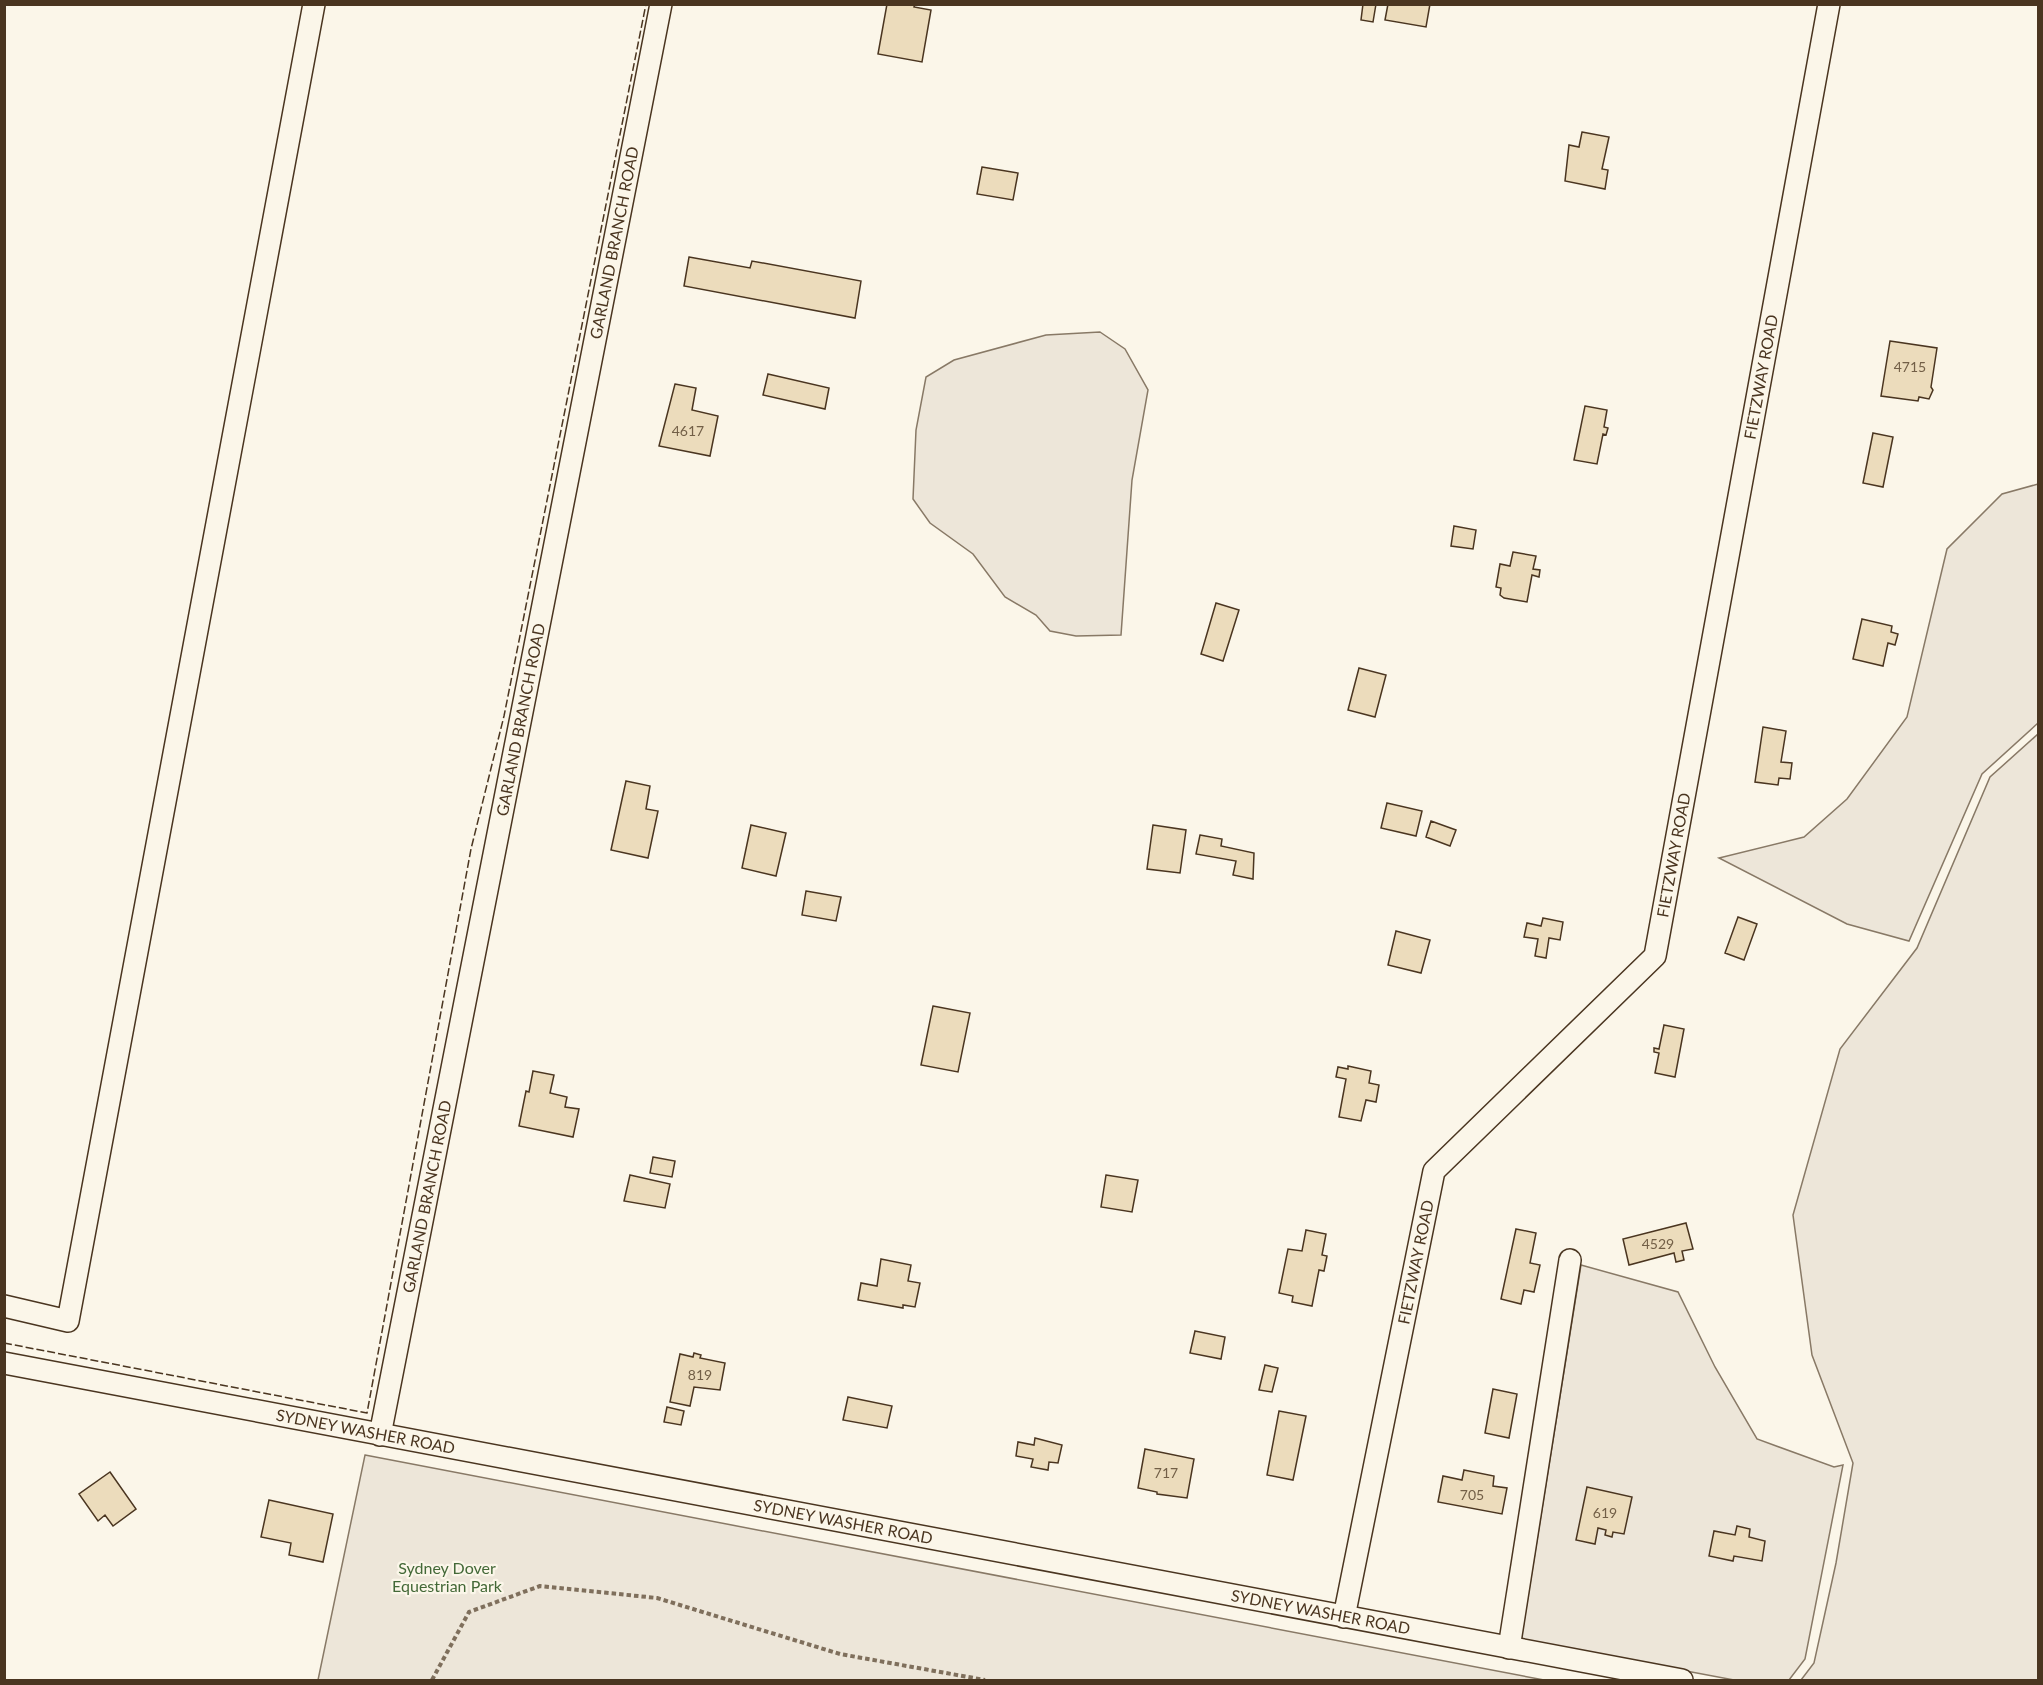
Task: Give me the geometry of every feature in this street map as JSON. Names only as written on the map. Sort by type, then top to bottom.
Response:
[{"type":"street","points":[[4,1306],[68,1321],[314,4]]},
{"type":"street","name":"GARLAND BRANCH ROAD","points":[[380,1435],[661,4]]},
{"type":"street","name":"FIETZWAY ROAD","points":[[1344,1617],[1434,1171],[1654,956],[1829,4]]},
{"type":"street","points":[[1509,1648],[1570,1260]]},
{"type":"street","name":"SYDNEY WASHER ROAD","points":[[4,1363],[1682,1680]]},
{"type":"path","points":[[432,1680],[469,1612],[540,1586],[657,1598],[840,1654],[985,1680]]},
{"type":"green space","points":[[1100,332],[1125,349],[1148,390],[1132,480],[1121,635],[1076,636],[1050,631],[1036,615],[1005,597],[973,554],[930,523],[913,499],[916,430],[926,377],[954,360],[1046,335]]},
{"type":"green space","points":[[2038,484],[2038,723],[1982,774],[1909,941],[1847,924],[1719,858],[1804,837],[1847,799],[1907,717],[1947,549],[2002,494]]},
{"type":"green space","points":[[2038,734],[2038,1680],[1801,1680],[1814,1663],[1836,1563],[1853,1463],[1812,1355],[1793,1215],[1840,1049],[1917,948],[1990,777]]},
{"type":"green space","points":[[1581,1265],[1678,1292],[1715,1367],[1757,1439],[1834,1467],[1843,1465],[1805,1659],[1789,1680],[1734,1680],[1521,1640]]},
{"type":"green space","name":"Sydney Dover Equestrian Park","points":[[365,1455],[1544,1680],[318,1680]]},
{"type":"building","points":[[887,4],[915,4],[914,7],[931,10],[922,62],[878,54]]},
{"type":"building","points":[[1363,4],[1376,4],[1373,22],[1361,20]]},
{"type":"building","points":[[1388,4],[1430,4],[1426,27],[1385,20]]},
{"type":"building","points":[[1582,132],[1609,137],[1602,169],[1608,170],[1605,189],[1565,181],[1569,145],[1579,147]]},
{"type":"building","points":[[982,167],[1018,173],[1013,200],[977,194]]},
{"type":"building","points":[[689,257],[750,268],[752,261],[861,281],[855,318],[684,286]]},
{"type":"building","points":[[1890,341],[1937,348],[1931,387],[1933,390],[1929,399],[1919,397],[1918,401],[1881,396]]},
{"type":"building","points":[[768,374],[829,388],[825,409],[763,395]]},
{"type":"building","points":[[675,384],[696,388],[692,410],[718,416],[710,456],[659,446]]},
{"type":"building","points":[[1585,406],[1607,410],[1604,427],[1608,428],[1606,435],[1603,434],[1597,464],[1574,460]]},
{"type":"building","points":[[1873,433],[1893,437],[1883,487],[1863,483]]},
{"type":"building","points":[[1454,526],[1476,530],[1473,549],[1451,546]]},
{"type":"building","points":[[1513,552],[1536,556],[1533,569],[1540,570],[1539,577],[1532,575],[1527,602],[1504,598],[1500,595],[1501,588],[1496,587],[1500,564],[1510,566]]},
{"type":"building","points":[[1216,603],[1239,610],[1223,661],[1201,654]]},
{"type":"building","points":[[1862,619],[1892,626],[1891,632],[1898,634],[1895,645],[1888,643],[1883,666],[1853,659]]},
{"type":"building","points":[[1359,668],[1386,675],[1375,717],[1348,710]]},
{"type":"building","points":[[1763,727],[1786,731],[1781,762],[1792,763],[1790,779],[1779,778],[1778,785],[1755,782]]},
{"type":"building","points":[[626,781],[650,786],[646,809],[658,811],[648,858],[611,850]]},
{"type":"building","points":[[1387,803],[1422,811],[1416,836],[1381,828]]},
{"type":"building","points":[[1431,821],[1456,830],[1450,846],[1426,837]]},
{"type":"building","points":[[751,825],[786,833],[776,876],[742,868]]},
{"type":"building","points":[[1153,825],[1186,830],[1180,873],[1147,869]]},
{"type":"building","points":[[1200,835],[1222,839],[1221,846],[1254,853],[1253,879],[1233,875],[1236,861],[1196,854]]},
{"type":"building","points":[[806,891],[841,897],[836,921],[802,915]]},
{"type":"building","points":[[1738,917],[1757,924],[1744,960],[1725,953]]},
{"type":"building","points":[[1543,918],[1563,922],[1560,940],[1549,938],[1546,958],[1535,956],[1538,939],[1524,937],[1527,923],[1541,926]]},
{"type":"building","points":[[1396,931],[1430,940],[1421,973],[1388,965]]},
{"type":"building","points":[[933,1006],[970,1013],[958,1072],[921,1065]]},
{"type":"building","points":[[1664,1025],[1684,1029],[1675,1077],[1655,1073],[1659,1053],[1654,1052],[1654,1048],[1659,1049]]},
{"type":"building","points":[[1348,1066],[1371,1071],[1369,1083],[1379,1085],[1376,1102],[1366,1100],[1361,1121],[1339,1117],[1346,1079],[1336,1077],[1338,1067],[1348,1069]]},
{"type":"building","points":[[533,1071],[554,1075],[550,1093],[567,1097],[565,1107],[579,1109],[573,1137],[519,1126],[526,1091],[529,1092]]},
{"type":"building","points":[[653,1157],[675,1161],[672,1177],[650,1173]]},
{"type":"building","points":[[630,1175],[670,1184],[665,1208],[624,1201]]},
{"type":"building","points":[[1106,1175],[1138,1180],[1132,1212],[1101,1207]]},
{"type":"building","points":[[1686,1223],[1693,1249],[1682,1251],[1684,1260],[1676,1262],[1674,1253],[1629,1265],[1623,1239]]},
{"type":"building","points":[[1516,1229],[1536,1233],[1530,1263],[1540,1265],[1534,1292],[1524,1290],[1521,1304],[1501,1299]]},
{"type":"building","points":[[1306,1230],[1326,1234],[1322,1255],[1327,1256],[1324,1271],[1319,1270],[1312,1306],[1292,1302],[1293,1296],[1279,1293],[1288,1249],[1302,1251]]},
{"type":"building","points":[[881,1259],[911,1265],[908,1281],[920,1283],[915,1307],[903,1305],[903,1308],[858,1300],[861,1283],[877,1286]]},
{"type":"building","points":[[1195,1331],[1225,1337],[1221,1359],[1190,1353]]},
{"type":"building","points":[[694,1353],[701,1355],[700,1358],[725,1363],[720,1390],[694,1387],[690,1406],[670,1402],[680,1354],[693,1357]]},
{"type":"building","points":[[1265,1365],[1278,1368],[1272,1392],[1259,1390]]},
{"type":"building","points":[[1493,1389],[1517,1394],[1509,1438],[1485,1433]]},
{"type":"building","points":[[848,1397],[892,1406],[887,1428],[843,1420]]},
{"type":"building","points":[[667,1407],[684,1411],[681,1425],[664,1422]]},
{"type":"building","points":[[1279,1411],[1306,1416],[1293,1480],[1267,1475]]},
{"type":"building","points":[[1035,1438],[1062,1445],[1058,1463],[1049,1462],[1048,1470],[1031,1467],[1033,1459],[1016,1456],[1018,1442],[1034,1445]]},
{"type":"building","points":[[1145,1449],[1194,1459],[1187,1498],[1157,1494],[1157,1492],[1138,1488]]},
{"type":"building","points":[[1464,1470],[1494,1476],[1493,1486],[1507,1488],[1502,1514],[1438,1502],[1443,1476],[1462,1480]]},
{"type":"building","points":[[110,1472],[136,1509],[113,1526],[105,1515],[98,1521],[79,1494]]},
{"type":"building","points":[[1587,1487],[1632,1497],[1624,1534],[1613,1532],[1612,1537],[1605,1535],[1606,1530],[1598,1528],[1595,1544],[1576,1540]]},
{"type":"building","points":[[269,1500],[333,1514],[323,1562],[289,1555],[291,1543],[261,1537]]},
{"type":"building","points":[[1737,1526],[1750,1529],[1749,1537],[1765,1541],[1762,1561],[1734,1556],[1733,1561],[1709,1556],[1714,1531],[1735,1535]]},
{"type":"fence","points":[[4,1343],[367,1413],[471,849],[504,716],[646,4]]}]
